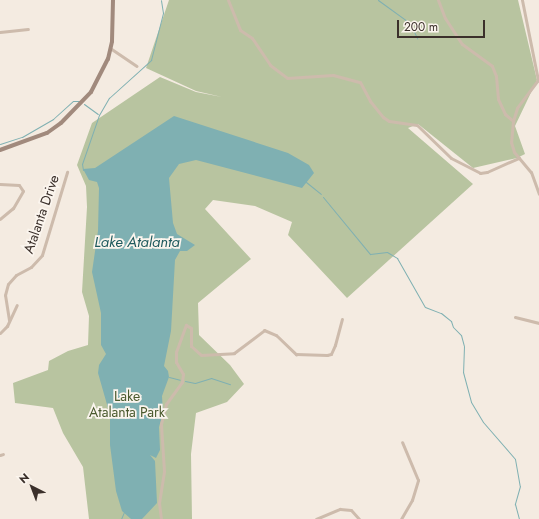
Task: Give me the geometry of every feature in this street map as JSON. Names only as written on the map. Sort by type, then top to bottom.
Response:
[{"type":"main road","points":[[0,150],[36,139],[62,123],[91,92],[100,76],[110,48],[114,22],[113,0]]},
{"type":"street","points":[[228,0],[240,30],[252,38],[270,65],[287,78],[333,75],[360,82],[370,101],[383,117],[389,121],[417,125],[451,158],[480,173],[487,172],[519,158]]},
{"type":"street","points":[[438,0],[445,18],[462,44],[492,66],[496,76],[498,99],[505,114],[513,122]]},
{"type":"street","points":[[522,0],[538,80],[535,88],[518,108],[513,122],[511,142],[519,158],[531,172],[539,194]]},
{"type":"street","points":[[0,32],[28,29]]},
{"type":"street","points":[[110,48],[137,66]]},
{"type":"street","name":"Atalanta Drive","points":[[9,320],[5,295],[8,284],[16,275],[31,268],[42,255],[67,172]]},
{"type":"street","points":[[0,184],[18,185],[23,191],[13,208],[0,218]]},
{"type":"street","points":[[0,333],[17,305]]},
{"type":"street","points":[[515,316],[539,323]]},
{"type":"street","points":[[161,519],[159,503],[164,471],[161,424],[166,404],[182,382],[183,374],[176,362],[176,352],[186,325],[191,328],[191,346],[201,355],[234,352],[264,330],[276,335],[296,354],[327,355],[330,354],[335,345],[342,319]]},
{"type":"street","points":[[401,519],[412,500],[418,480],[402,442]]},
{"type":"street","points":[[316,519],[340,509],[351,510],[359,519]]},
{"type":"green space","name":"Lake Atalanta Park","points":[[169,0],[518,0],[537,80],[515,126],[525,154],[517,158],[473,168],[418,124],[408,128],[473,184],[347,298],[288,235],[292,222],[255,206],[213,200],[205,209],[251,259],[198,303],[199,335],[230,365],[244,384],[227,402],[196,413],[191,454],[192,519],[89,519],[83,467],[63,433],[53,408],[15,403],[13,383],[48,370],[49,361],[68,351],[88,345],[89,316],[82,292],[87,207],[86,186],[77,165],[92,123],[160,77],[196,92],[222,97],[196,91],[146,68]]},
{"type":"water","name":"Lake Atalanta","points":[[174,116],[288,153],[309,165],[314,173],[302,188],[196,160],[179,164],[169,178],[173,223],[177,234],[195,245],[187,251],[180,251],[175,260],[171,331],[164,366],[168,371],[169,377],[162,396],[163,413],[159,427],[160,450],[156,458],[150,455],[155,461],[157,503],[142,519],[131,519],[122,511],[116,491],[110,445],[110,415],[98,373],[99,365],[106,354],[101,345],[101,313],[92,272],[98,231],[99,188],[97,182],[89,180],[83,169],[95,168]]},
{"type":"waterway","points":[[83,170],[82,164],[99,115],[109,98],[151,60],[163,13],[161,0]]},
{"type":"waterway","points":[[378,0],[410,23],[417,38]]},
{"type":"waterway","points":[[0,144],[22,137],[53,119],[73,101],[80,101]]},
{"type":"waterway","points":[[84,104],[98,114]]},
{"type":"waterway","points":[[306,182],[321,194]]},
{"type":"waterway","points":[[323,197],[370,254],[387,252],[397,258],[425,307],[441,313],[451,321],[453,327],[461,335],[464,346],[463,372],[471,402],[483,422],[515,459],[520,486],[515,504],[519,519]]},
{"type":"waterway","points":[[169,377],[180,380]]},
{"type":"waterway","points":[[185,381],[195,383],[211,378],[230,384]]},
{"type":"waterway","points":[[121,519],[124,512]]}]
